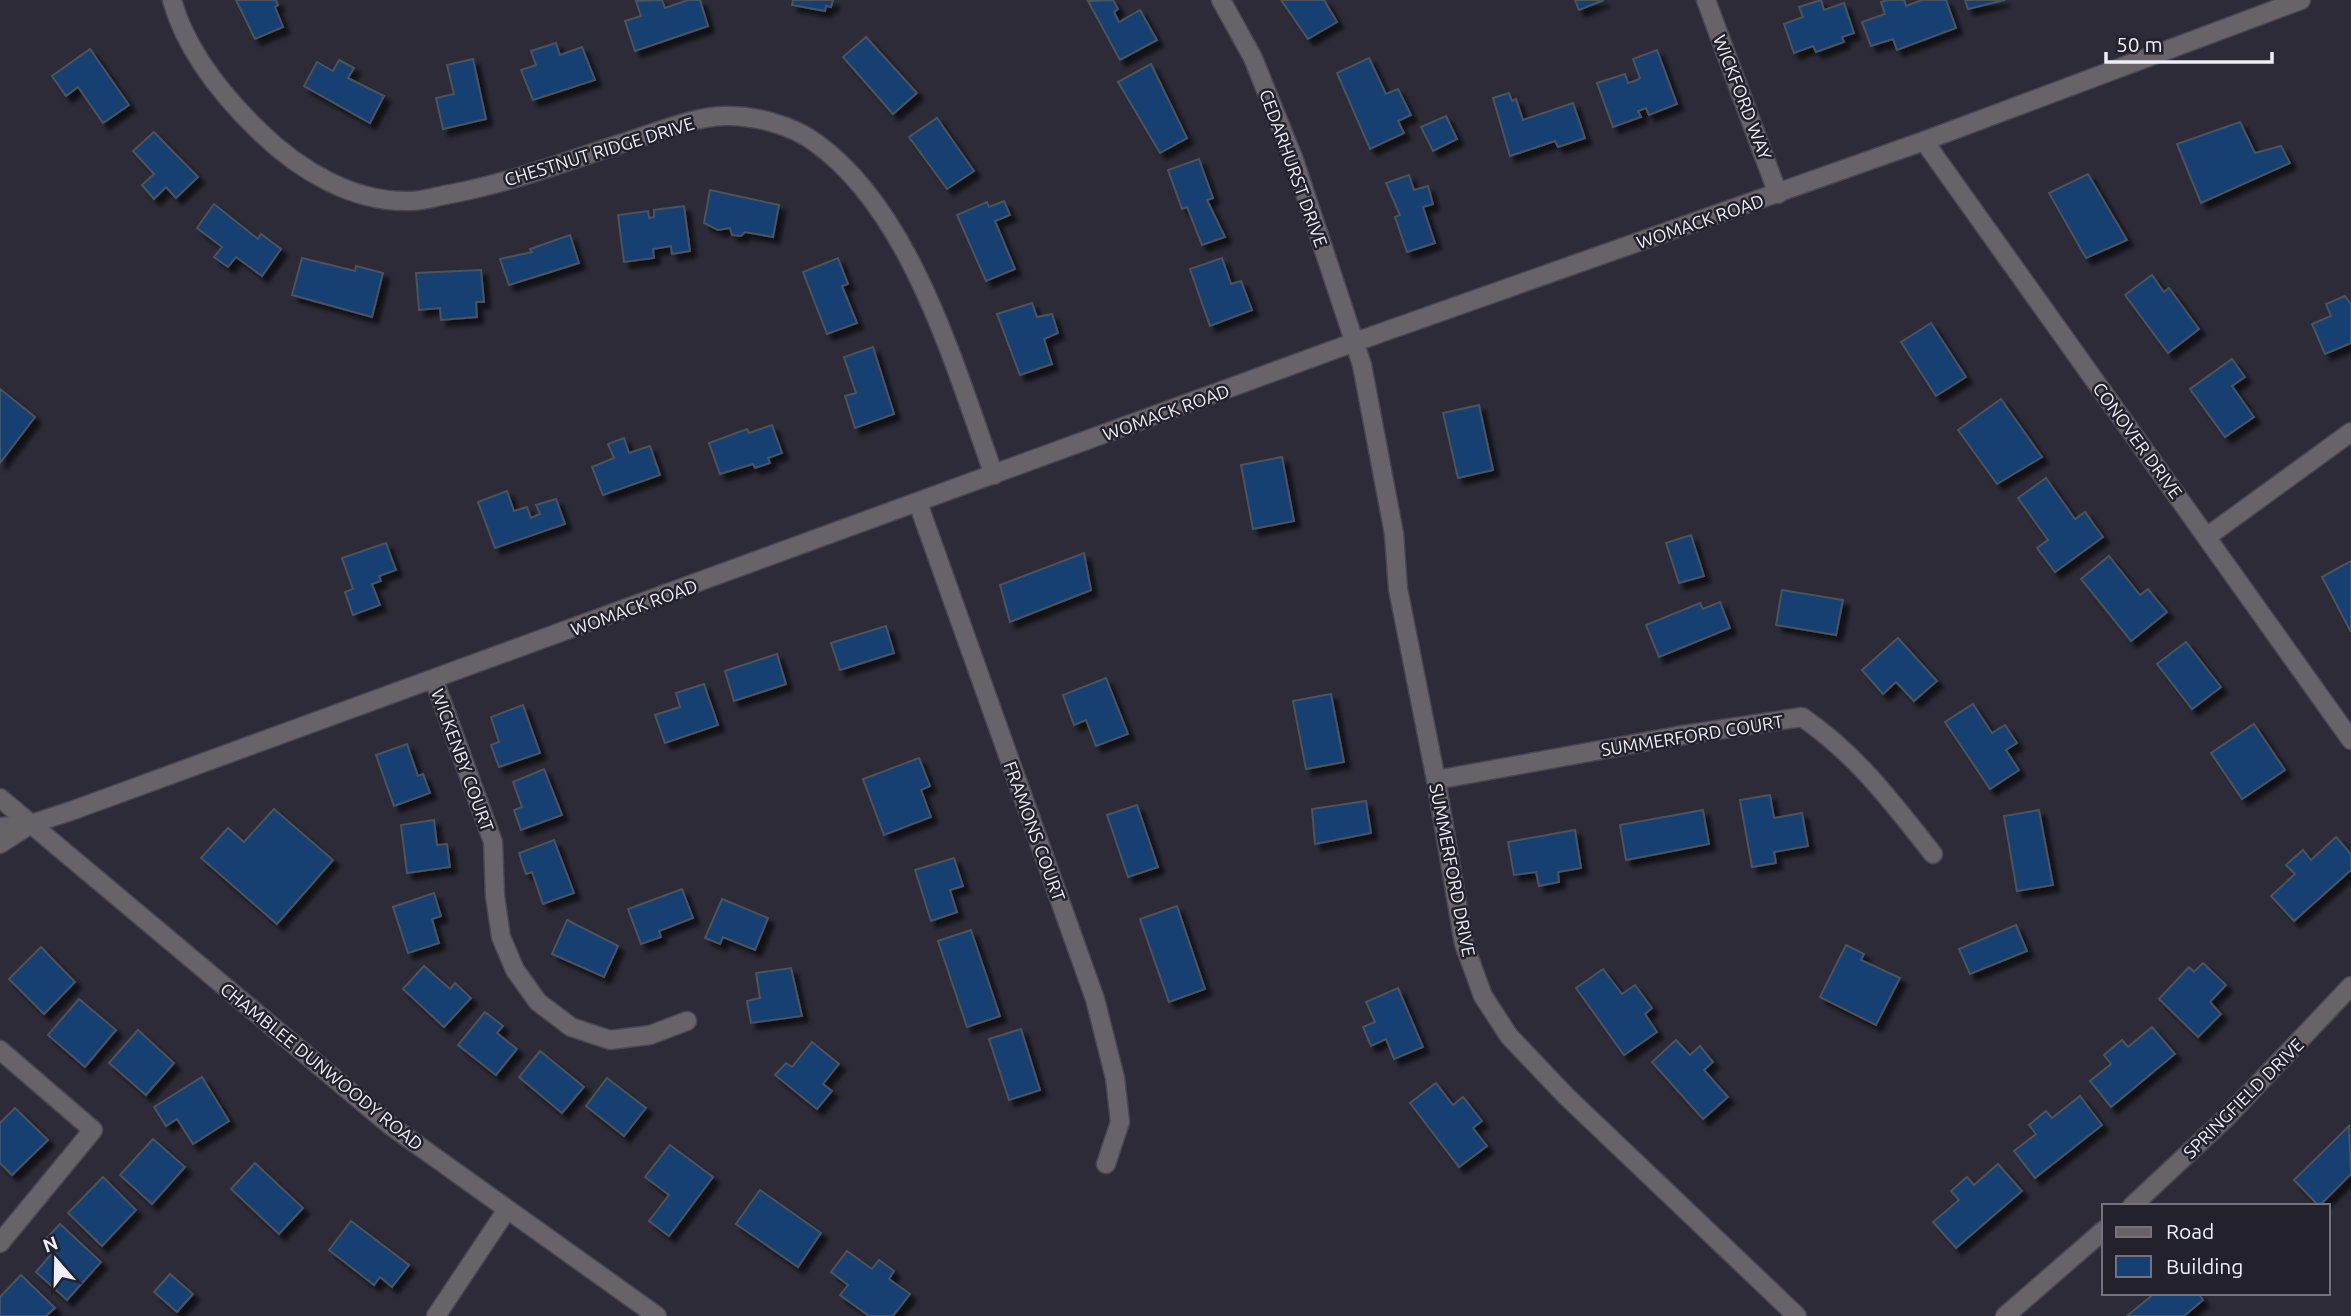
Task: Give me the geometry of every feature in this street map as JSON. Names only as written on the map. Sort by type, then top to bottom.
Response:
[{"type":"street","name":"CHESTNUT RIDGE DRIVE","points":[[172,0],[179,25],[236,109],[284,155],[330,183],[374,197],[411,201],[476,189],[681,124],[724,116],[768,121],[815,141],[852,175],[895,233],[936,318],[993,475]]},
{"type":"street","name":"CEDARHURST DRIVE","points":[[1221,0],[1253,58],[1294,160],[1355,342]]},
{"type":"street","name":"WICKFORD WAY","points":[[1706,0],[1778,194]]},
{"type":"street","name":"WOMACK ROAD","points":[[31,824],[434,680],[1355,342],[1778,194],[2301,0]]},
{"type":"street","name":"CONOVER DRIVE","points":[[1924,141],[2351,740]]},
{"type":"street","name":"SUMMERFORD DRIVE","points":[[1355,342],[1384,472],[1394,534],[1398,589],[1436,780],[1464,944],[1483,996],[1509,1037],[1566,1096],[1797,1316]]},
{"type":"street","points":[[2208,536],[2351,432]]},
{"type":"street","name":"FRAMONS COURT","points":[[918,503],[1095,999],[1115,1078],[1120,1122],[1106,1164]]},
{"type":"street","name":"WICKENBY COURT","points":[[434,680],[493,842],[495,896],[501,937],[515,970],[530,992],[538,1002],[571,1027],[610,1040],[650,1035],[687,1021]]},
{"type":"street","name":"SUMMERFORD COURT","points":[[1436,780],[1677,736],[1802,717],[1870,773],[1933,854]]},
{"type":"street","name":"CHAMBLEE DUNWOODY ROAD","points":[[0,798],[391,1126],[506,1211],[657,1316]]},
{"type":"street","points":[[0,827],[31,824]]},
{"type":"street","points":[[0,844],[31,824]]},
{"type":"street","name":"SPRINGFIELD DRIVE","points":[[2134,1204],[2226,1118],[2351,986]]},
{"type":"street","points":[[0,1050],[93,1130],[0,1243]]},
{"type":"street","points":[[436,1316],[506,1211]]},
{"type":"street","points":[[2005,1316],[2102,1232]]},
{"type":"building","points":[[236,0],[276,0],[278,5],[275,7],[283,27],[255,39]]},
{"type":"building","points":[[662,0],[665,8],[688,0],[700,0],[708,26],[635,51],[625,21],[641,16],[636,1]]},
{"type":"building","points":[[793,0],[833,0],[831,7],[826,6],[825,11],[792,5]]},
{"type":"building","points":[[1113,0],[1118,9],[1114,12],[1119,22],[1140,10],[1157,40],[1120,60],[1088,1]]},
{"type":"building","points":[[1281,0],[1324,0],[1337,22],[1308,39]]},
{"type":"building","points":[[1575,0],[1604,0],[1579,10]]},
{"type":"building","points":[[1821,0],[1824,10],[1844,3],[1854,33],[1842,37],[1844,42],[1816,52],[1813,46],[1794,53],[1784,24],[1803,17],[1799,7]]},
{"type":"building","points":[[1904,0],[1906,6],[1922,0],[1946,0],[1956,28],[1897,50],[1893,39],[1871,46],[1862,22],[1885,14],[1881,2]]},
{"type":"building","points":[[1965,0],[2005,0],[1968,9]]},
{"type":"building","points":[[866,37],[917,93],[893,114],[843,57]]},
{"type":"building","points":[[556,43],[560,55],[582,47],[595,80],[533,100],[521,70],[536,65],[531,51]]},
{"type":"building","points":[[90,49],[129,105],[103,123],[78,87],[66,96],[52,76]]},
{"type":"building","points":[[1657,50],[1677,104],[1649,115],[1646,108],[1638,111],[1641,117],[1613,127],[1597,83],[1625,74],[1628,83],[1637,80],[1640,78],[1633,59]]},
{"type":"building","points":[[1369,58],[1386,94],[1398,89],[1411,115],[1398,121],[1404,133],[1370,149],[1337,73]]},
{"type":"building","points":[[473,59],[486,119],[443,129],[436,98],[454,94],[447,65]]},
{"type":"building","points":[[339,60],[354,68],[348,78],[384,96],[370,123],[304,86],[317,62],[333,71]]},
{"type":"building","points":[[1151,64],[1187,138],[1160,153],[1118,82]]},
{"type":"building","points":[[1509,93],[1512,101],[1516,99],[1523,120],[1573,103],[1585,138],[1558,147],[1555,141],[1510,156],[1493,98]]},
{"type":"building","points":[[1446,116],[1457,139],[1433,151],[1421,127]]},
{"type":"building","points":[[937,118],[974,171],[947,189],[909,137]]},
{"type":"building","points":[[2240,122],[2255,153],[2281,146],[2290,163],[2201,203],[2177,144]]},
{"type":"building","points":[[154,132],[198,177],[176,198],[166,187],[154,199],[142,185],[154,174],[133,151]]},
{"type":"building","points":[[1199,159],[1213,198],[1207,200],[1225,237],[1202,245],[1187,207],[1182,209],[1168,170]]},
{"type":"building","points":[[2088,174],[2127,240],[2086,258],[2049,193]]},
{"type":"building","points":[[1409,175],[1414,190],[1428,186],[1433,204],[1423,207],[1435,243],[1407,252],[1395,217],[1400,215],[1386,183]]},
{"type":"building","points":[[710,190],[779,205],[773,237],[745,232],[741,236],[732,235],[730,228],[718,230],[704,223]]},
{"type":"building","points":[[1004,201],[1010,215],[995,221],[1015,269],[986,281],[957,215],[987,202],[989,207]]},
{"type":"building","points":[[214,204],[258,239],[261,234],[281,249],[262,276],[236,257],[228,267],[214,257],[222,247],[197,228]]},
{"type":"building","points":[[684,206],[690,251],[672,254],[671,246],[653,249],[654,258],[624,262],[618,215],[648,211],[649,218],[654,217],[654,210]]},
{"type":"building","points":[[570,235],[579,263],[509,285],[500,259],[532,252],[530,249]]},
{"type":"building","points":[[302,258],[355,271],[356,266],[383,273],[372,317],[292,295]]},
{"type":"building","points":[[838,258],[848,284],[842,286],[857,323],[827,334],[803,272]]},
{"type":"building","points":[[1222,258],[1231,284],[1241,281],[1252,310],[1210,326],[1190,269]]},
{"type":"building","points":[[481,270],[484,302],[476,302],[477,317],[441,320],[440,308],[419,310],[416,273]]},
{"type":"building","points":[[2152,275],[2164,292],[2169,288],[2199,329],[2168,353],[2125,295]]},
{"type":"building","points":[[2345,296],[2351,304],[2351,343],[2325,354],[2312,324],[2331,316],[2326,304]]},
{"type":"building","points":[[1032,303],[1037,317],[1052,314],[1058,333],[1044,339],[1052,364],[1020,375],[997,314]]},
{"type":"building","points":[[1931,323],[1966,377],[1936,396],[1901,342]]},
{"type":"building","points":[[873,347],[894,414],[855,428],[845,396],[856,393],[844,357]]},
{"type":"building","points":[[2232,359],[2245,377],[2232,386],[2254,417],[2225,437],[2190,389]]},
{"type":"building","points":[[0,389],[35,417],[0,463]]},
{"type":"building","points":[[2001,399],[2042,457],[1997,484],[1958,430]]},
{"type":"building","points":[[1479,405],[1493,470],[1458,478],[1443,413]]},
{"type":"building","points":[[772,425],[782,453],[768,458],[770,463],[755,468],[753,464],[720,474],[709,443],[747,429],[749,433]]},
{"type":"building","points":[[624,438],[629,453],[650,446],[660,475],[603,495],[592,467],[614,458],[608,444]]},
{"type":"building","points":[[1282,457],[1294,521],[1253,529],[1241,465]]},
{"type":"building","points":[[2046,478],[2075,519],[2085,512],[2103,537],[2055,572],[2037,548],[2048,540],[2018,498]]},
{"type":"building","points":[[507,491],[514,511],[527,507],[531,518],[540,514],[536,505],[556,499],[565,524],[495,548],[478,502]]},
{"type":"building","points":[[1691,535],[1704,576],[1679,583],[1666,543]]},
{"type":"building","points":[[386,543],[396,570],[379,576],[381,581],[372,584],[380,605],[353,615],[345,592],[353,589],[342,558]]},
{"type":"building","points":[[1084,553],[1091,590],[1010,622],[1000,585]]},
{"type":"building","points":[[2109,556],[2140,595],[2148,589],[2167,612],[2131,641],[2081,579]]},
{"type":"building","points":[[2351,561],[2351,632],[2322,577]]},
{"type":"building","points":[[1782,590],[1843,600],[1836,635],[1776,625]]},
{"type":"building","points":[[1720,602],[1730,628],[1659,657],[1646,625],[1700,603],[1703,609]]},
{"type":"building","points":[[886,626],[894,653],[840,670],[831,643]]},
{"type":"building","points":[[1898,638],[1937,681],[1914,701],[1896,682],[1883,694],[1862,670]]},
{"type":"building","points":[[2186,642],[2221,687],[2192,709],[2157,664]]},
{"type":"building","points":[[777,654],[786,684],[734,701],[725,671]]},
{"type":"building","points":[[1106,678],[1128,734],[1096,746],[1086,720],[1074,725],[1063,695]]},
{"type":"building","points":[[704,684],[718,725],[665,743],[655,715],[680,707],[676,693]]},
{"type":"building","points":[[1331,694],[1344,762],[1306,769],[1293,701]]},
{"type":"building","points":[[1973,704],[1992,733],[2005,725],[2017,743],[2006,750],[2019,770],[1990,789],[1945,722]]},
{"type":"building","points":[[523,705],[540,753],[499,767],[491,745],[499,742],[491,717]]},
{"type":"building","points":[[2254,724],[2285,770],[2242,799],[2211,753]]},
{"type":"building","points":[[407,744],[418,776],[423,774],[430,793],[394,806],[376,755]]},
{"type":"building","points":[[919,758],[930,786],[921,790],[931,817],[884,835],[863,779]]},
{"type":"building","points":[[544,769],[562,815],[521,830],[514,810],[522,807],[513,782]]},
{"type":"building","points":[[1770,795],[1774,818],[1802,813],[1808,846],[1774,852],[1776,863],[1752,867],[1740,800]]},
{"type":"building","points":[[1366,801],[1371,833],[1315,844],[1312,809]]},
{"type":"building","points":[[1137,805],[1158,867],[1128,877],[1107,815]]},
{"type":"building","points":[[274,809],[333,860],[277,924],[201,858],[228,828],[244,842]]},
{"type":"building","points":[[1703,810],[1709,844],[1626,860],[1620,825]]},
{"type":"building","points":[[2039,810],[2053,885],[2017,891],[2004,816]]},
{"type":"building","points":[[434,820],[437,845],[447,844],[450,867],[407,873],[401,825]]},
{"type":"building","points":[[1575,830],[1581,868],[1558,872],[1559,882],[1539,886],[1536,872],[1514,875],[1508,842]]},
{"type":"building","points":[[2336,837],[2351,854],[2351,870],[2294,921],[2271,896],[2295,874],[2286,865],[2303,850],[2311,860]]},
{"type":"building","points":[[554,840],[574,893],[543,904],[532,872],[526,874],[519,853]]},
{"type":"building","points":[[954,858],[963,886],[950,890],[957,912],[931,921],[915,870]]},
{"type":"building","points":[[682,889],[693,918],[659,931],[661,937],[641,944],[628,909]]},
{"type":"building","points":[[434,893],[441,916],[432,919],[439,943],[408,953],[393,907]]},
{"type":"building","points":[[722,899],[768,918],[755,950],[723,937],[720,944],[705,938]]},
{"type":"building","points":[[1177,906],[1205,989],[1169,1002],[1140,919]]},
{"type":"building","points":[[567,920],[618,946],[604,977],[552,954]]},
{"type":"building","points":[[2016,925],[2027,951],[1970,974],[1959,949]]},
{"type":"building","points":[[971,930],[1000,1016],[967,1027],[938,941]]},
{"type":"building","points":[[1846,945],[1864,954],[1861,960],[1900,978],[1876,1025],[1820,997]]},
{"type":"building","points":[[41,947],[75,982],[44,1014],[9,979]]},
{"type":"building","points":[[2203,963],[2226,985],[2210,1002],[2221,1014],[2198,1037],[2159,999],[2189,967],[2194,972]]},
{"type":"building","points":[[424,966],[450,989],[455,983],[471,998],[444,1027],[403,989]]},
{"type":"building","points":[[791,968],[802,1016],[751,1023],[747,1001],[760,998],[756,973]]},
{"type":"building","points":[[1603,969],[1622,994],[1635,985],[1652,1008],[1645,1014],[1657,1032],[1624,1055],[1576,988]]},
{"type":"building","points":[[1398,988],[1423,1047],[1394,1059],[1386,1039],[1371,1046],[1363,1027],[1375,1022],[1366,1002]]},
{"type":"building","points":[[79,999],[116,1030],[85,1067],[48,1035]]},
{"type":"building","points":[[485,1012],[503,1026],[497,1033],[517,1049],[496,1075],[458,1045]]},
{"type":"building","points":[[2152,1027],[2175,1054],[2111,1107],[2090,1081],[2111,1064],[2104,1055],[2122,1040],[2128,1047]]},
{"type":"building","points":[[1021,1029],[1040,1090],[1009,1100],[989,1039]]},
{"type":"building","points":[[138,1030],[174,1063],[146,1095],[109,1063]]},
{"type":"building","points":[[1676,1040],[1690,1055],[1700,1046],[1713,1062],[1704,1070],[1728,1097],[1703,1119],[1652,1062]]},
{"type":"building","points":[[812,1042],[839,1064],[823,1084],[832,1091],[817,1109],[775,1075],[786,1063],[792,1067]]},
{"type":"building","points":[[540,1051],[584,1087],[562,1113],[519,1077]]},
{"type":"building","points":[[202,1077],[229,1121],[193,1144],[177,1119],[166,1126],[154,1107]]},
{"type":"building","points":[[607,1078],[646,1108],[624,1136],[586,1106]]},
{"type":"building","points":[[1436,1083],[1453,1105],[1463,1097],[1482,1121],[1473,1128],[1487,1146],[1459,1167],[1410,1103]]},
{"type":"building","points":[[2080,1096],[2102,1125],[2035,1178],[2014,1151],[2036,1134],[2029,1125],[2046,1111],[2052,1118]]},
{"type":"building","points":[[15,1108],[48,1140],[12,1175],[0,1163],[0,1123]]},
{"type":"building","points":[[2349,1126],[2351,1174],[2321,1204],[2317,1204],[2294,1180]]},
{"type":"building","points":[[153,1139],[185,1167],[152,1204],[120,1175]]},
{"type":"building","points":[[670,1145],[713,1177],[669,1236],[649,1221],[669,1195],[645,1177]]},
{"type":"building","points":[[255,1163],[303,1208],[279,1234],[231,1189]]},
{"type":"building","points":[[1998,1164],[2022,1191],[1956,1248],[1933,1222],[1959,1200],[1951,1191],[1967,1177],[1974,1185]]},
{"type":"building","points":[[103,1177],[136,1210],[102,1246],[68,1213]]},
{"type":"building","points":[[760,1190],[821,1233],[798,1267],[736,1224]]},
{"type":"building","points":[[351,1221],[409,1265],[392,1287],[380,1277],[374,1285],[329,1250]]},
{"type":"building","points":[[60,1224],[101,1262],[67,1300],[36,1272],[54,1251],[44,1241]]},
{"type":"building","points":[[847,1251],[872,1269],[879,1260],[894,1271],[889,1279],[910,1294],[893,1316],[869,1316],[840,1295],[848,1285],[831,1272]]},
{"type":"building","points":[[170,1274],[193,1294],[177,1312],[154,1292]]},
{"type":"building","points":[[21,1275],[55,1308],[46,1316],[0,1316],[0,1297]]},
{"type":"building","points":[[2153,1295],[2199,1295],[2203,1300],[2184,1316],[2127,1316]]}]
